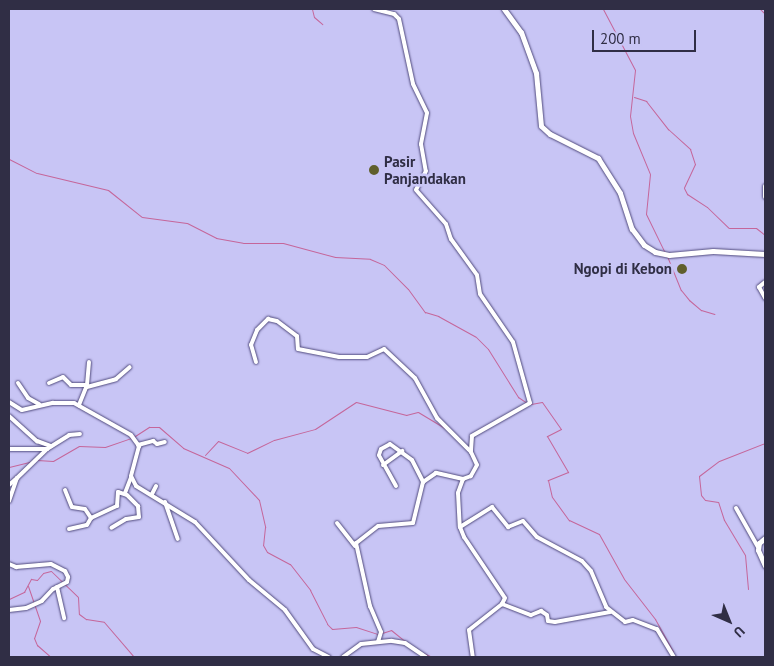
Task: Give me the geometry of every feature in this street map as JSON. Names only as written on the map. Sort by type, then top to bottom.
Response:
[{"type":"street","points":[[374,9],[394,14],[399,19],[413,84],[427,113],[421,144],[426,171],[416,190],[444,222],[451,239],[477,275],[480,294],[516,347],[530,402],[472,436],[472,452],[476,468],[463,479],[458,494],[460,527],[464,537],[505,598],[502,604],[469,630],[472,657]]},
{"type":"street","points":[[504,9],[521,32],[536,73],[538,113],[542,128],[598,158],[620,193],[632,229],[644,245],[655,252],[669,255],[713,251],[765,254]]},
{"type":"street","points":[[765,186],[765,197]]},
{"type":"street","points":[[765,282],[759,287],[765,298]]},
{"type":"street","points":[[256,362],[251,345],[257,330],[268,320],[277,321],[297,336],[298,349],[339,357],[368,357],[384,349],[415,378],[437,418],[472,452]]},
{"type":"street","points":[[79,405],[87,386],[89,362]]},
{"type":"street","points":[[50,383],[63,377],[71,385],[87,386],[116,379],[130,366]]},
{"type":"street","points":[[18,383],[30,401],[42,405]]},
{"type":"street","points":[[9,402],[22,410],[63,402],[79,405],[100,417],[106,423],[130,435],[138,445],[137,463],[125,493]]},
{"type":"street","points":[[9,416],[37,442],[52,446]]},
{"type":"street","points":[[9,485],[37,462],[47,449],[69,435],[80,434]]},
{"type":"street","points":[[138,445],[153,441],[158,444],[166,442]]},
{"type":"street","points":[[355,546],[378,526],[413,523],[423,482],[414,461],[392,444],[381,449],[379,455],[396,486]]},
{"type":"street","points":[[9,449],[47,449]]},
{"type":"street","points":[[383,464],[402,451]]},
{"type":"street","points":[[423,482],[441,473],[463,479]]},
{"type":"street","points":[[131,476],[137,488],[152,494],[195,522],[249,580],[285,610],[313,648],[329,657]]},
{"type":"street","points":[[9,501],[17,478]]},
{"type":"street","points":[[152,494],[156,486]]},
{"type":"street","points":[[65,490],[72,507],[87,511],[91,518]]},
{"type":"street","points":[[70,529],[87,525],[91,518],[113,510],[118,505],[117,492],[125,493],[138,506],[140,517],[126,519],[111,528]]},
{"type":"street","points":[[165,502],[178,539]]},
{"type":"street","points":[[460,527],[492,507],[508,527],[523,521],[537,537],[582,561],[591,571],[598,594],[610,612],[625,622],[633,620],[657,629],[674,657]]},
{"type":"street","points":[[736,508],[758,548],[765,566]]},
{"type":"street","points":[[337,523],[355,546],[370,606],[380,634],[378,642]]},
{"type":"street","points":[[758,548],[765,538]]},
{"type":"street","points":[[9,564],[56,565],[67,574],[63,585],[57,587],[31,607],[9,610]]},
{"type":"street","points":[[57,587],[64,618]]},
{"type":"street","points":[[502,604],[531,615],[540,610],[547,615],[548,621],[555,622],[610,612]]},
{"type":"street","points":[[343,657],[360,644],[378,642],[405,643],[426,657]]},
{"type":"waterway","points":[[312,9],[314,17],[322,24]]},
{"type":"waterway","points":[[603,9],[635,70],[630,116],[633,133],[650,174],[646,214],[665,253]]},
{"type":"waterway","points":[[760,9],[765,14]]},
{"type":"waterway","points":[[634,97],[646,101],[668,129],[690,149],[695,164],[684,188],[687,194],[707,207],[729,228],[756,228],[765,235]]},
{"type":"waterway","points":[[9,159],[37,173],[108,190],[142,217],[187,223],[216,238],[243,243],[283,243],[335,257],[370,259],[384,265],[408,289],[425,312],[438,316],[476,337],[488,349],[518,397],[527,403]]},
{"type":"waterway","points":[[667,256],[681,290],[689,300],[701,310],[714,314]]},
{"type":"waterway","points":[[205,455],[218,441],[247,453],[274,440],[315,429],[356,402],[406,415],[418,412],[445,428]]},
{"type":"waterway","points":[[531,404],[542,402],[561,429],[547,436],[568,472],[548,480],[552,497],[569,520],[599,534],[624,579],[655,619],[673,651]]},
{"type":"waterway","points":[[135,436],[149,427],[159,427],[183,448],[229,468],[259,500],[265,527],[263,545],[267,552],[290,564],[310,590],[327,624],[332,629],[356,627],[378,634]]},
{"type":"waterway","points":[[37,460],[53,461],[79,446],[105,447],[131,438]]},
{"type":"waterway","points":[[748,589],[745,555],[724,520],[718,502],[705,500],[701,495],[699,476],[719,461],[765,443]]},
{"type":"waterway","points":[[9,467],[33,461]]},
{"type":"waterway","points":[[9,599],[24,592],[31,579],[37,580],[43,573],[51,571],[78,597],[79,614],[86,619],[104,622],[134,657]]},
{"type":"waterway","points":[[28,586],[40,621],[34,638],[37,645],[51,657]]},
{"type":"waterway","points":[[382,633],[391,630],[406,642]]},
{"type":"waterway","points":[[423,653],[432,657]]},
{"type":"place","name":"Pasir Panjandakan","points":[[374,170]]},
{"type":"place","name":"Ngopi di Kebon","points":[[682,269]]}]
